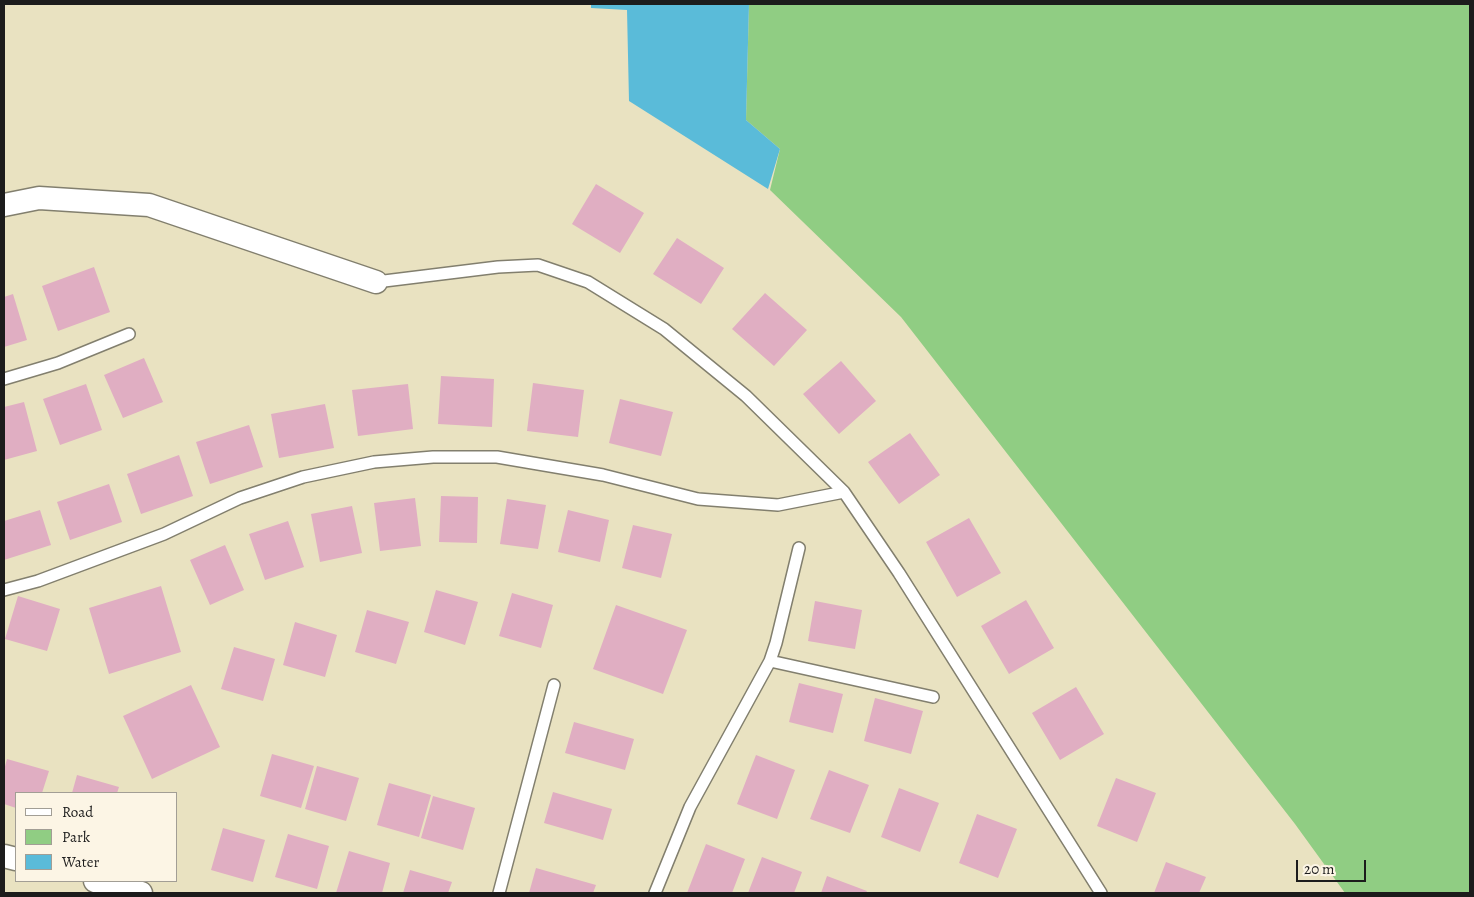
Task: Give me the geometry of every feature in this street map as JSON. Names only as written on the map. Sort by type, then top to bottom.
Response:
[{"type":"street","points":[[4,205],[39,198],[149,205],[376,282]]},
{"type":"street","points":[[99,882],[141,893]]},
{"type":"lane","points":[[376,282],[498,267],[538,265],[588,282],[664,329],[746,396],[844,492],[899,573],[1101,893]]},
{"type":"lane","points":[[4,379],[58,362],[130,334]]},
{"type":"lane","points":[[4,590],[38,581],[164,534],[240,498],[303,477],[374,462],[433,457],[497,457],[603,475],[698,499],[778,505],[844,492]]},
{"type":"lane","points":[[655,893],[690,807],[770,661],[799,548]]},
{"type":"lane","points":[[770,661],[933,696]]},
{"type":"lane","points":[[499,893],[554,685]]},
{"type":"green space","points":[[749,4],[1470,4],[1470,893],[1345,893],[1295,824],[901,317],[770,190],[780,149],[746,120]]},
{"type":"water","points":[[591,4],[749,4],[746,120],[780,149],[768,189],[629,101],[627,10],[591,8]]},
{"type":"building","points":[[596,184],[644,213],[620,253],[572,224]]},
{"type":"building","points":[[677,238],[724,268],[701,304],[653,274]]},
{"type":"building","points":[[94,267],[110,312],[58,331],[42,286]]},
{"type":"building","points":[[765,293],[807,330],[774,366],[732,329]]},
{"type":"building","points":[[13,294],[27,340],[4,347],[4,297]]},
{"type":"building","points":[[144,358],[163,402],[123,418],[104,375]]},
{"type":"building","points":[[841,361],[876,401],[839,434],[803,394]]},
{"type":"building","points":[[441,376],[494,379],[492,427],[438,424]]},
{"type":"building","points":[[533,383],[584,390],[578,437],[527,431]]},
{"type":"building","points":[[86,384],[102,430],[60,445],[43,399]]},
{"type":"building","points":[[408,384],[413,429],[358,436],[352,390]]},
{"type":"building","points":[[620,399],[673,412],[661,456],[609,443]]},
{"type":"building","points":[[24,402],[37,451],[4,460],[4,407]]},
{"type":"building","points":[[325,404],[334,448],[279,458],[271,414]]},
{"type":"building","points":[[249,425],[263,467],[210,484],[196,442]]},
{"type":"building","points":[[910,433],[940,475],[899,504],[868,462]]},
{"type":"building","points":[[179,455],[193,496],[141,514],[127,474]]},
{"type":"building","points":[[109,484],[122,522],[70,540],[57,502]]},
{"type":"building","points":[[441,496],[478,497],[477,543],[439,542]]},
{"type":"building","points":[[415,498],[421,546],[380,551],[374,503]]},
{"type":"building","points":[[507,499],[546,505],[538,549],[500,544]]},
{"type":"building","points":[[352,506],[362,553],[320,562],[311,514]]},
{"type":"building","points":[[40,510],[51,545],[4,560],[4,521]]},
{"type":"building","points":[[568,510],[609,520],[600,562],[558,552]]},
{"type":"building","points":[[969,518],[1001,573],[957,597],[926,542]]},
{"type":"building","points":[[288,521],[304,567],[265,580],[249,534]]},
{"type":"building","points":[[633,525],[672,534],[661,578],[622,568]]},
{"type":"building","points":[[225,545],[244,590],[210,605],[190,560]]},
{"type":"building","points":[[161,586],[181,652],[109,674],[89,608]]},
{"type":"building","points":[[436,590],[478,602],[465,645],[424,632]]},
{"type":"building","points":[[512,593],[553,605],[541,648],[499,636]]},
{"type":"building","points":[[18,596],[60,609],[47,651],[5,639]]},
{"type":"building","points":[[1026,600],[1054,648],[1009,674],[981,626]]},
{"type":"building","points":[[815,601],[862,610],[855,649],[808,641]]},
{"type":"building","points":[[616,605],[687,630],[663,694],[593,669]]},
{"type":"building","points":[[367,610],[409,622],[396,664],[355,652]]},
{"type":"building","points":[[295,622],[337,635],[325,677],[283,665]]},
{"type":"building","points":[[234,647],[275,659],[263,701],[221,689]]},
{"type":"building","points":[[799,683],[843,694],[833,733],[789,722]]},
{"type":"building","points":[[191,685],[220,747],[152,779],[123,716]]},
{"type":"building","points":[[1076,687],[1104,734],[1060,760],[1032,713]]},
{"type":"building","points":[[875,698],[923,711],[911,754],[864,741]]},
{"type":"building","points":[[574,722],[634,739],[625,770],[565,753]]},
{"type":"building","points":[[272,754],[314,766],[301,808],[260,796]]},
{"type":"building","points":[[756,755],[795,770],[777,819],[737,804]]},
{"type":"building","points":[[7,759],[49,771],[42,792],[15,792],[15,808],[4,804],[4,770]]},
{"type":"building","points":[[317,766],[359,778],[346,821],[305,809]]},
{"type":"building","points":[[829,770],[869,785],[850,833],[810,819]]},
{"type":"building","points":[[77,775],[119,787],[117,792],[72,792]]},
{"type":"building","points":[[1116,778],[1156,793],[1137,842],[1097,826]]},
{"type":"building","points":[[389,783],[431,795],[419,837],[377,825]]},
{"type":"building","points":[[899,788],[939,803],[920,852],[881,837]]},
{"type":"building","points":[[553,792],[612,809],[603,840],[544,823]]},
{"type":"building","points":[[433,796],[475,808],[463,850],[421,838]]},
{"type":"building","points":[[977,814],[1017,829],[998,878],[959,863]]},
{"type":"building","points":[[223,828],[265,840],[253,882],[211,870]]},
{"type":"building","points":[[288,834],[329,846],[317,889],[275,877]]},
{"type":"building","points":[[706,844],[745,859],[732,893],[687,893]]},
{"type":"building","points":[[349,851],[390,863],[382,893],[336,893]]},
{"type":"building","points":[[762,857],[802,872],[794,893],[748,893]]},
{"type":"building","points":[[1166,862],[1206,877],[1199,893],[1154,893]]},
{"type":"building","points":[[536,868],[596,885],[593,893],[529,893]]},
{"type":"building","points":[[410,870],[452,882],[448,893],[403,893]]},
{"type":"building","points":[[827,876],[867,891],[866,893],[821,893]]}]
